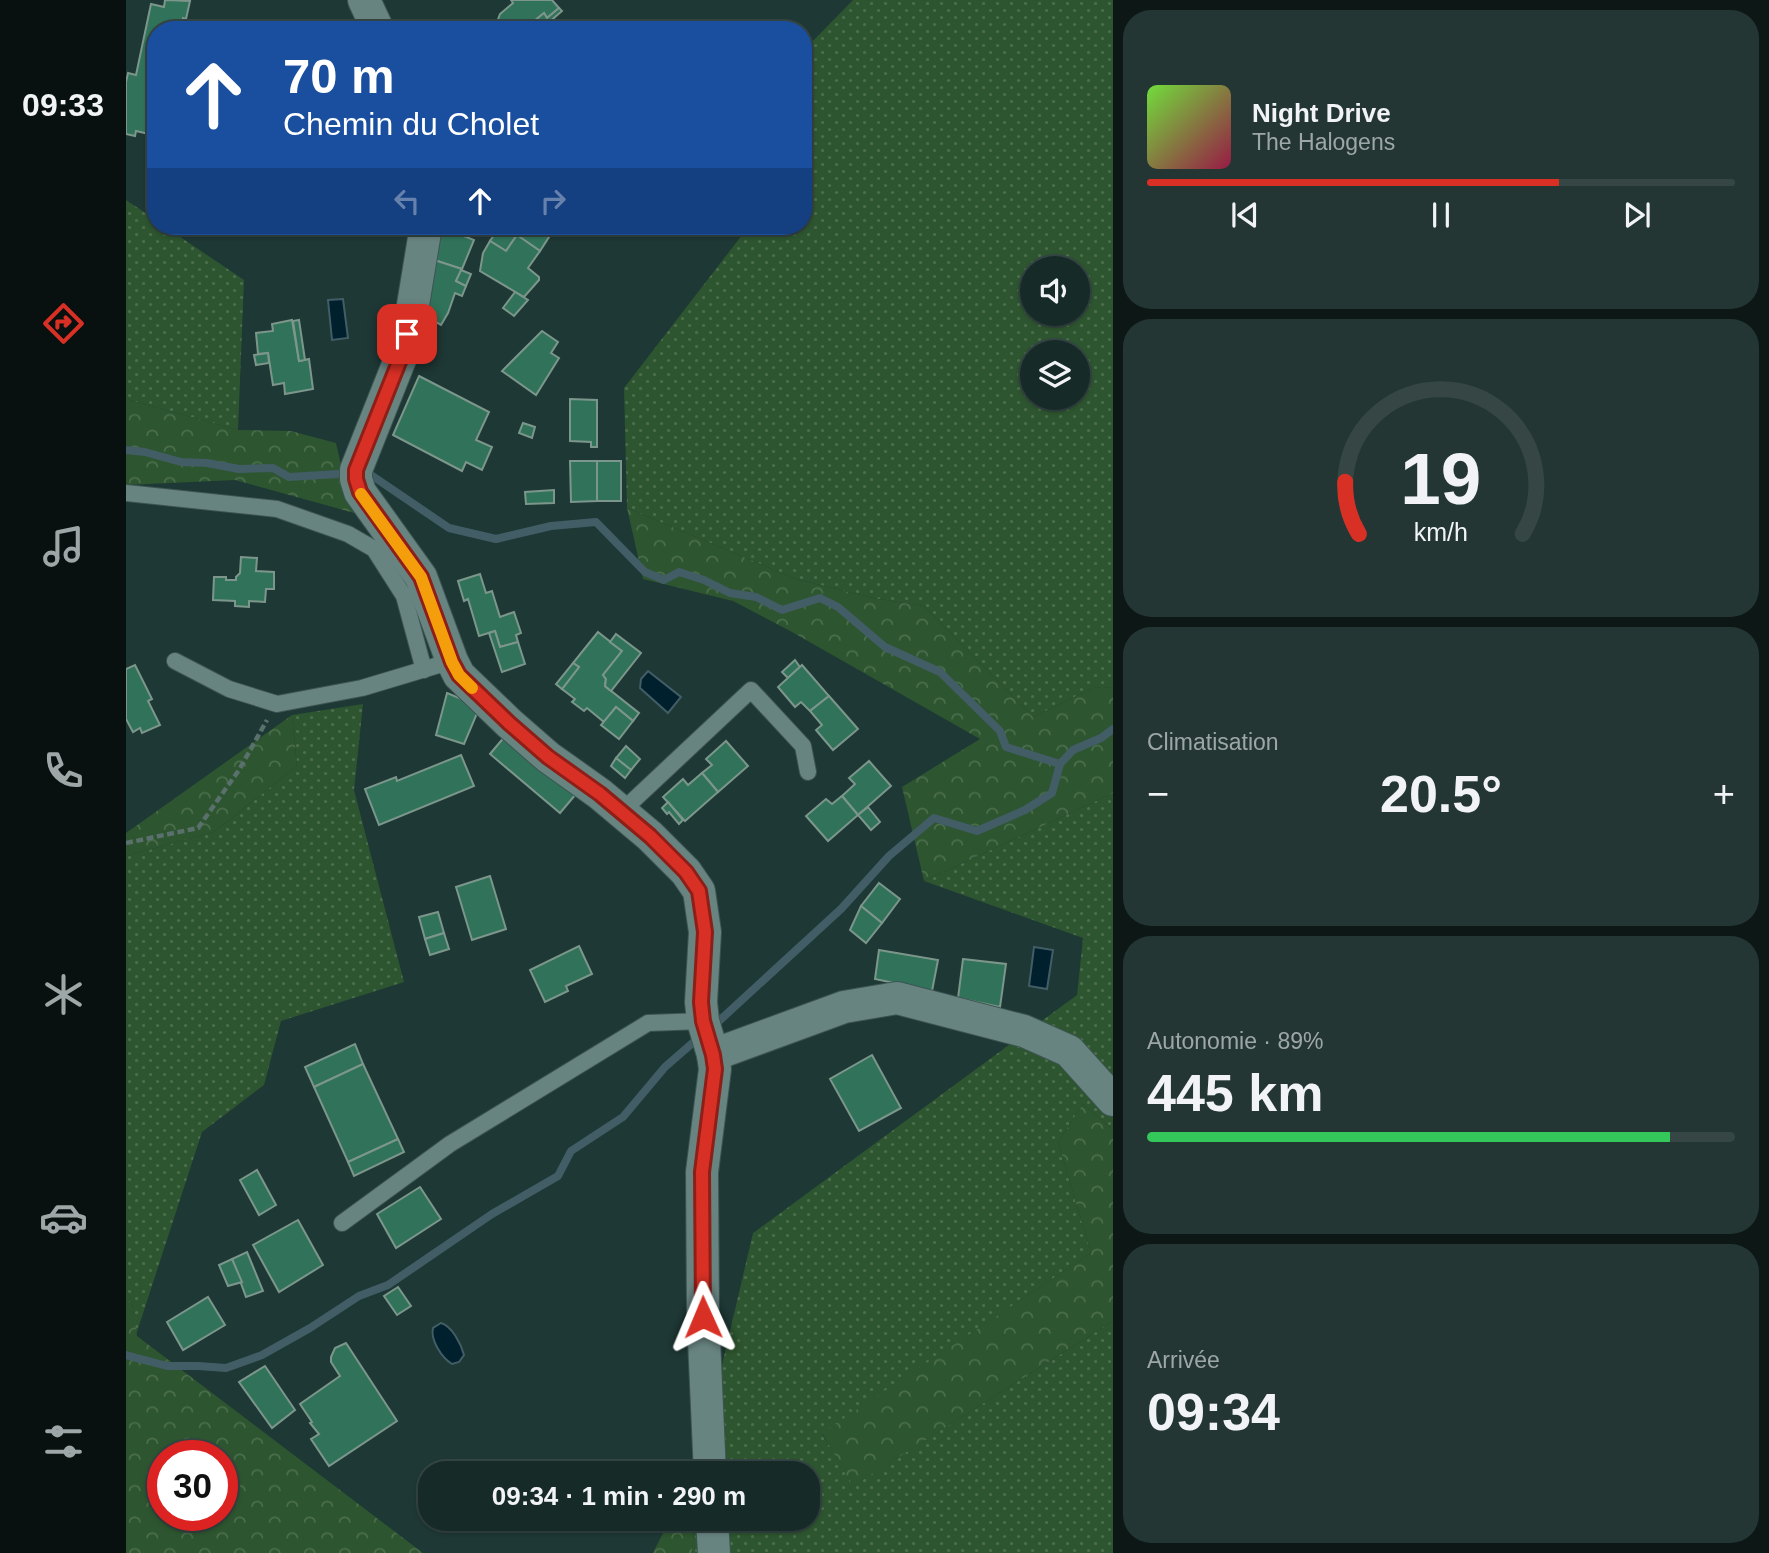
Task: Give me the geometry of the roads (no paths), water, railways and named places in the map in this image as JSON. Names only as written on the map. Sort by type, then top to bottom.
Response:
[{"type":"street","points":[[364,0],[374,21]]},
{"type":"street","points":[[425,235],[401,357],[356,470],[356,479],[360,492],[421,577],[438,666],[459,675],[548,757],[621,812],[665,850],[686,872],[699,891],[705,932],[701,1002],[715,1069],[702,1172],[703,1317],[709,1461]]},
{"type":"street","points":[[713,1055],[844,1007],[897,998],[1024,1031],[1069,1051],[1113,1100]]},
{"type":"street","points":[[713,1531],[714,1553]]},
{"type":"lane","points":[[126,493],[277,509],[348,534],[374,549],[404,596],[438,666],[362,688],[277,704],[229,689],[175,661]]},
{"type":"lane","points":[[621,812],[751,690],[803,746],[808,772]]},
{"type":"lane","points":[[342,1223],[450,1144],[648,1023],[703,1021]]},
{"type":"water","points":[[343,299],[348,338],[332,340],[328,300]]},
{"type":"water","points":[[648,671],[681,697],[668,713],[640,688],[641,679]]},
{"type":"water","points":[[1034,947],[1053,950],[1047,989],[1029,986]]},
{"type":"water","points":[[441,1323],[452,1332],[461,1346],[464,1355],[459,1362],[452,1364],[448,1361],[435,1343],[433,1328]]},
{"type":"waterway","points":[[126,450],[181,462],[207,463],[239,469],[273,468],[289,477],[338,474]]},
{"type":"waterway","points":[[371,475],[449,528],[496,539],[551,526],[596,522],[645,572],[664,580],[679,572],[704,580],[730,593],[756,597],[782,610],[820,598],[838,607],[885,647],[940,672],[1000,731],[1006,747],[1060,764],[1073,750],[1101,738],[1113,729]]},
{"type":"waterway","points":[[719,1021],[841,909],[889,856],[934,818],[977,831],[1025,810],[1052,793],[1060,764]]},
{"type":"waterway","points":[[126,1355],[167,1366],[226,1368],[262,1355],[359,1296],[388,1285],[492,1214],[558,1176],[571,1151],[623,1117],[665,1067],[696,1040]]}]
